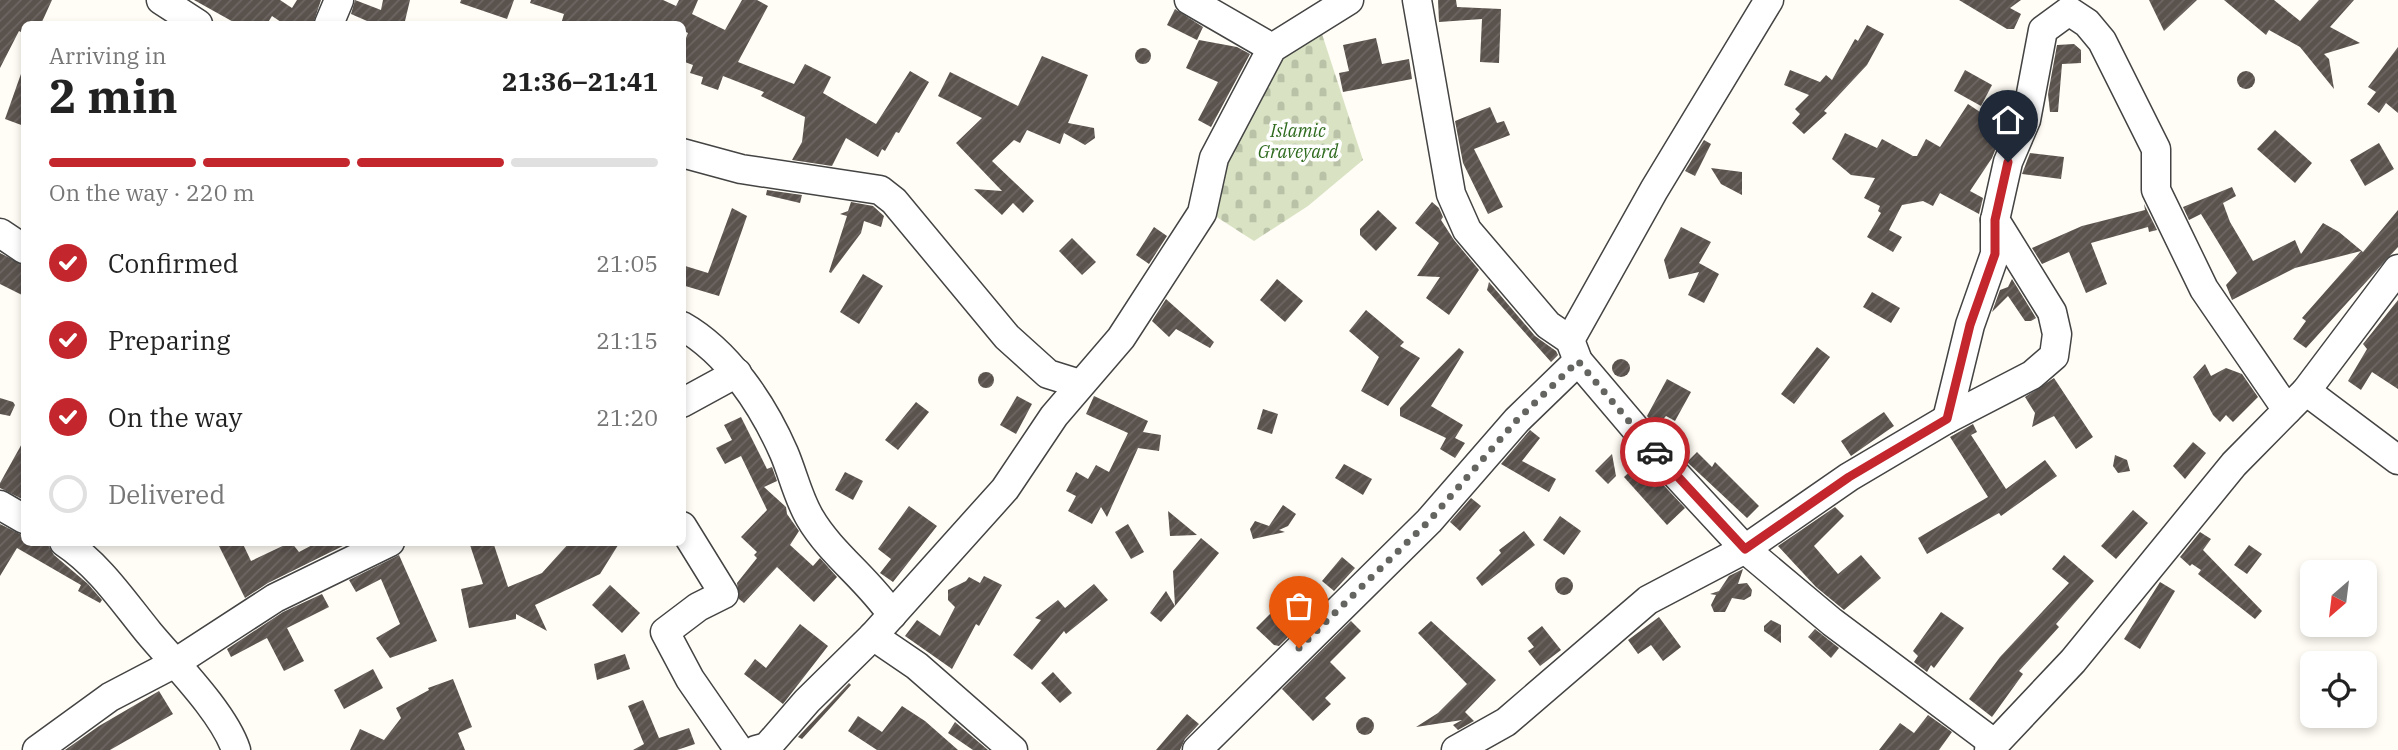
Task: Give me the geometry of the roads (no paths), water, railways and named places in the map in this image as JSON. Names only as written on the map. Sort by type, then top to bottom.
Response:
[{"type":"street","points":[[161,0],[193,21]]},
{"type":"street","points":[[330,21],[339,0]]},
{"type":"street","points":[[1189,0],[1272,48]]},
{"type":"street","points":[[765,749],[807,701],[873,636],[1005,489],[1054,416],[1121,338],[1202,213],[1214,158],[1272,48],[1349,0]]},
{"type":"street","points":[[1417,0],[1451,194],[1467,230],[1548,325],[1574,351],[1657,454],[1745,549],[1832,622],[1992,747],[2073,661],[2234,464],[2296,400],[2398,269]]},
{"type":"street","points":[[1197,750],[1429,521],[1574,351],[1654,190],[1769,0]]},
{"type":"street","points":[[1947,419],[1970,325],[1995,254],[1995,220],[2008,162],[2025,120],[2043,30],[2069,11],[2087,23],[2102,41],[2156,149],[2156,190],[2204,289],[2296,400],[2398,460]]},
{"type":"street","points":[[686,154],[741,169],[880,190],[903,212],[1007,337],[1048,374],[1080,384]]},
{"type":"street","points":[[1456,750],[1506,722],[1647,600],[1745,549],[1849,477],[1947,419],[2032,375],[2054,356],[2057,334],[2052,312],[1995,220]]},
{"type":"street","points":[[0,233],[21,247]]},
{"type":"street","points":[[686,328],[706,340],[737,373],[782,450],[810,518],[880,596],[892,615]]},
{"type":"street","points":[[686,401],[737,373]]},
{"type":"street","points":[[0,505],[21,517]]},
{"type":"street","points":[[686,532],[724,594],[698,607],[665,632],[690,679],[739,750]]},
{"type":"street","points":[[68,546],[113,586],[232,738],[236,750]]},
{"type":"street","points":[[37,750],[110,696],[175,663],[275,598],[382,546]]},
{"type":"street","points":[[873,636],[917,666],[1013,750]]},
{"type":"park label","name":"Islamic Graveyard","points":[[1298,141]]}]
